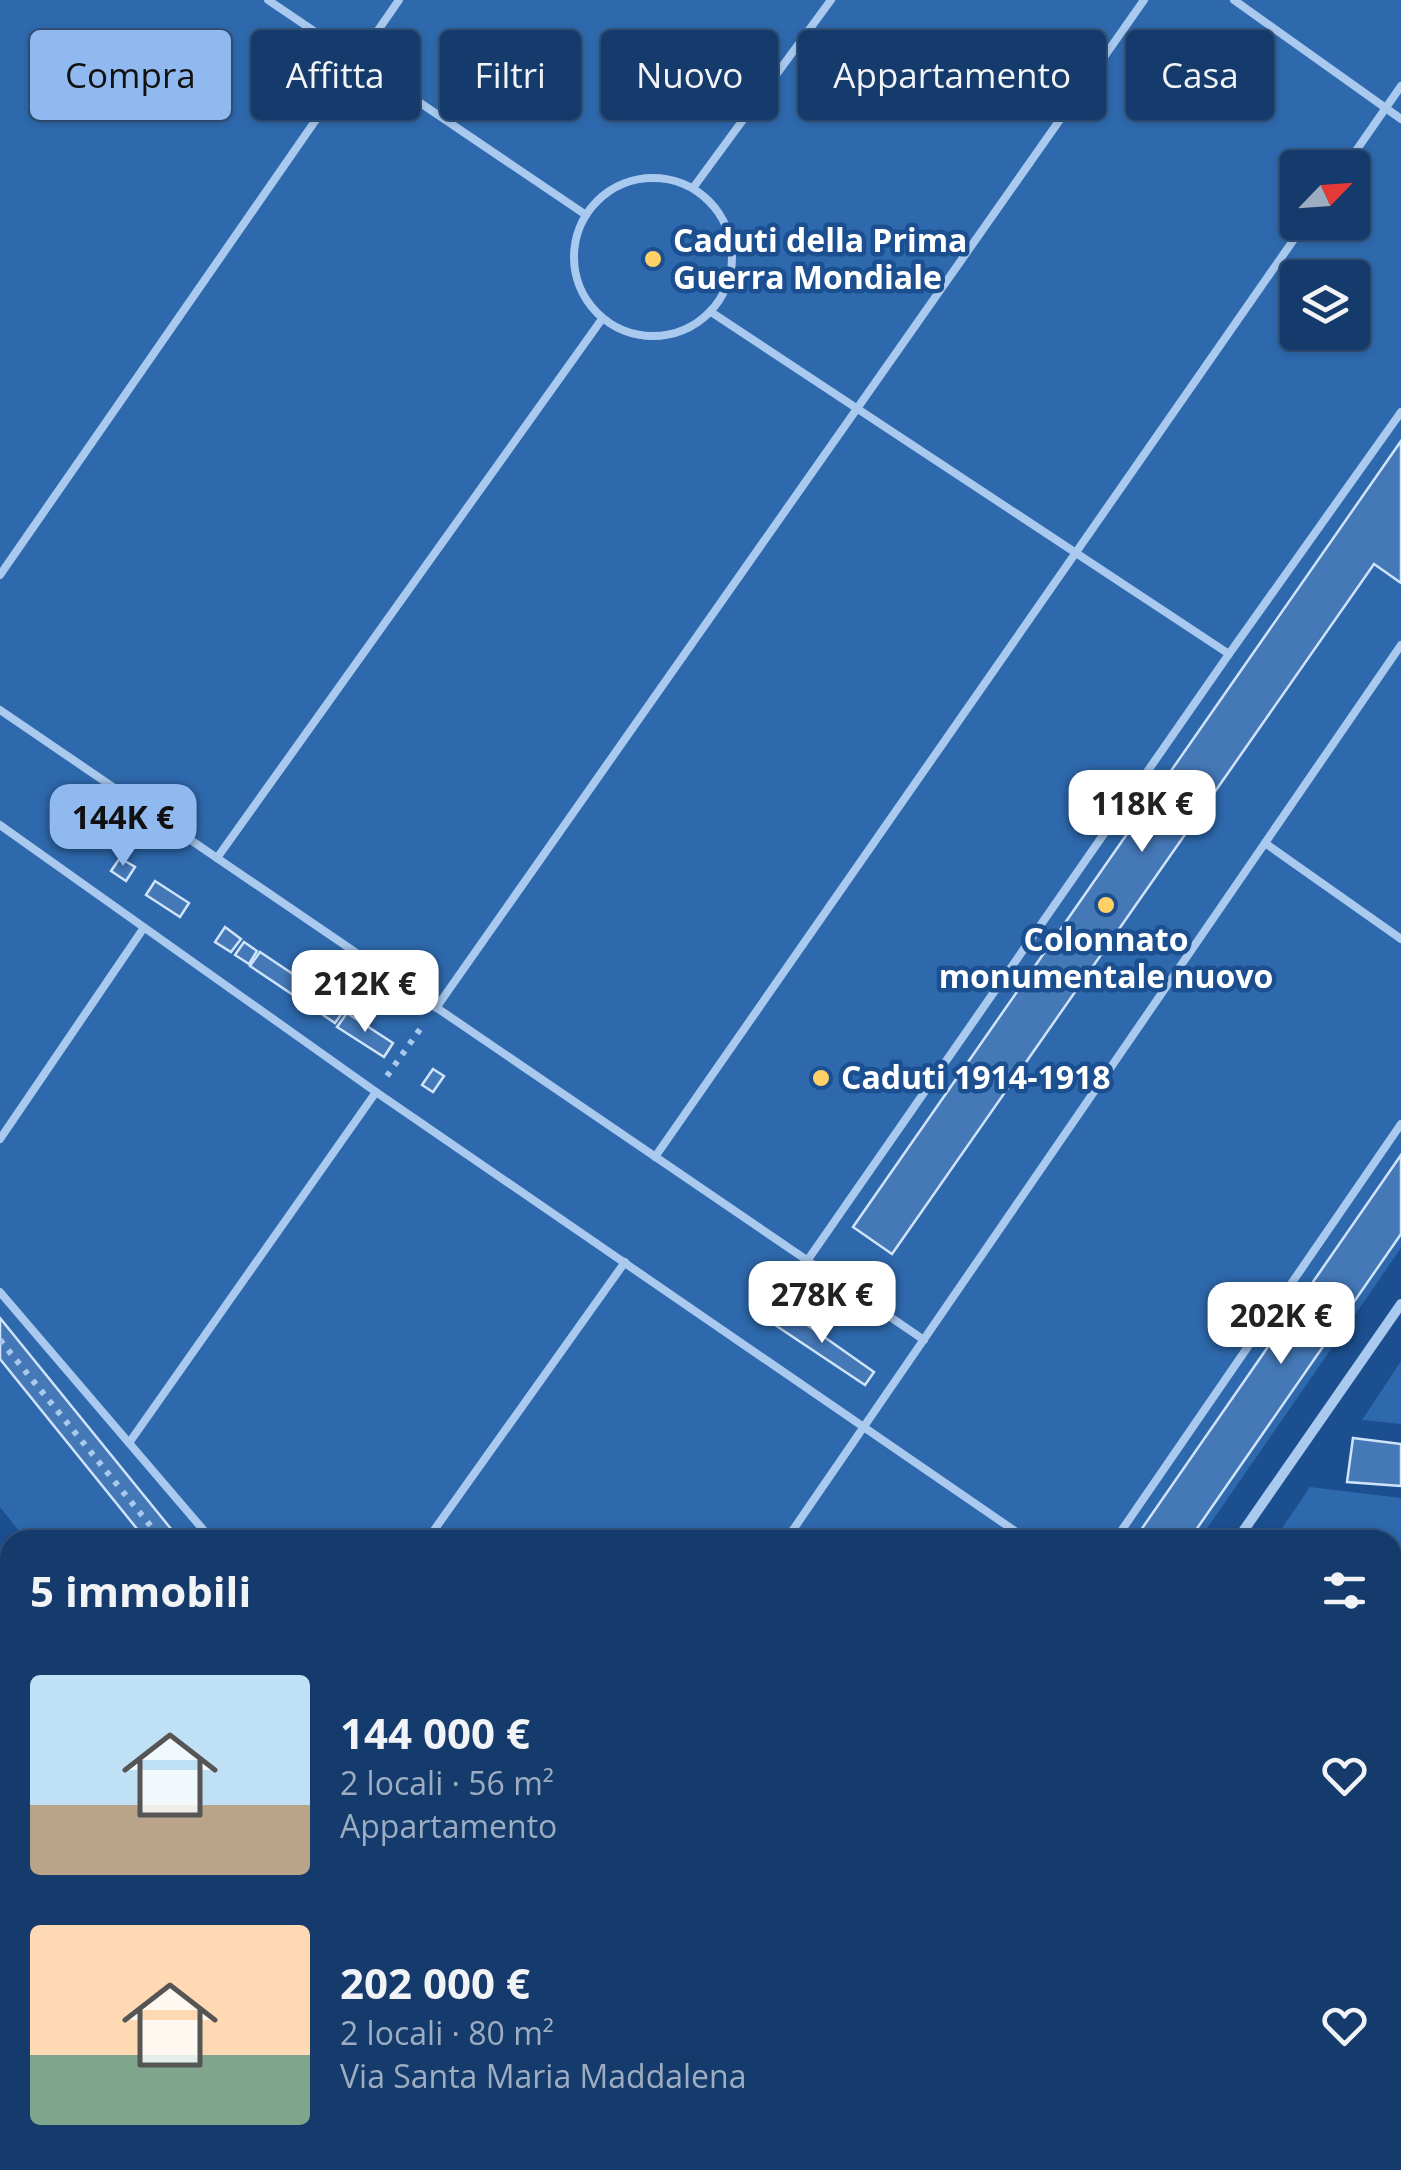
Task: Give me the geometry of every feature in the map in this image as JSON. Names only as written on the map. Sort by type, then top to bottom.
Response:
[{"type":"street","points":[[1245,1530],[1401,1304]]},
{"type":"lane","points":[[268,0],[312,30]]},
{"type":"lane","points":[[378,30],[399,0]]},
{"type":"lane","points":[[693,188],[831,0]]},
{"type":"lane","points":[[436,1008],[1144,0]]},
{"type":"lane","points":[[1234,0],[1401,119]]},
{"type":"lane","points":[[1357,150],[1401,86]]},
{"type":"lane","points":[[420,103],[586,215]]},
{"type":"lane","points":[[0,574],[315,120]]},
{"type":"lane","points":[[668,179],[693,188],[716,208],[732,248],[730,276],[711,312],[686,330],[664,336],[636,335],[602,318],[584,296],[574,270],[575,239],[586,215],[597,201],[625,182],[668,179]]},
{"type":"lane","points":[[655,1157],[1293,240]]},
{"type":"lane","points":[[711,312],[1228,654]]},
{"type":"lane","points":[[217,858],[602,318]]},
{"type":"lane","points":[[808,1260],[1228,654],[1401,412]]},
{"type":"lane","points":[[793,1530],[1401,646]]},
{"type":"lane","points":[[0,710],[924,1340]]},
{"type":"lane","points":[[0,825],[376,1092],[1014,1530]]},
{"type":"lane","points":[[1265,843],[1401,939]]},
{"type":"lane","points":[[0,1139],[143,929]]},
{"type":"lane","points":[[130,1443],[376,1092]]},
{"type":"lane","points":[[1122,1530],[1401,1124]]},
{"type":"lane","points":[[434,1530],[625,1262]]},
{"type":"lane","points":[[0,1292],[204,1530]]},
{"type":"path","points":[[376,1092],[436,1008]]},
{"type":"path","points":[[0,1340],[154,1530]]},
{"type":"shaded area","points":[[0,0],[1401,0],[1401,1248],[1206,1530],[18,1530],[0,1507]]},
{"type":"shaded area","points":[[1401,1361],[1401,1424],[1362,1420]]},
{"type":"shaded area","points":[[1310,1487],[1401,1498],[1401,1530],[1281,1530]]},
{"type":"building","name":"Colonnato monumentale nuovo","points":[[1401,441],[1401,583],[1374,564],[892,1254],[853,1227]]},
{"type":"building","points":[[120,858],[135,867],[126,881],[111,871]]},
{"type":"building","points":[[155,881],[189,903],[180,917],[146,895]]},
{"type":"building","points":[[225,927],[241,939],[231,952],[215,942]]},
{"type":"building","points":[[244,942],[257,951],[249,964],[235,955]]},
{"type":"building","points":[[260,952],[345,1009],[335,1023],[250,966]]},
{"type":"building","points":[[347,1013],[393,1043],[384,1057],[337,1027]]},
{"type":"building","points":[[433,1069],[444,1076],[433,1092],[422,1085]]},
{"type":"building","points":[[1401,1155],[1401,1234],[1196,1530],[1141,1530]]},
{"type":"building","points":[[783,1308],[874,1372],[865,1385],[772,1323]]},
{"type":"building","points":[[0,1318],[172,1530],[138,1530],[0,1359]]},
{"type":"building","points":[[1353,1438],[1401,1444],[1401,1486],[1347,1482]]},
{"type":"place","name":"Caduti della Prima Guerra Mondiale","points":[[653,259]]},
{"type":"place","name":"Colonnato monumentale nuovo","points":[[1106,905]]},
{"type":"place","name":"Caduti 1914-1918","points":[[821,1078]]}]
